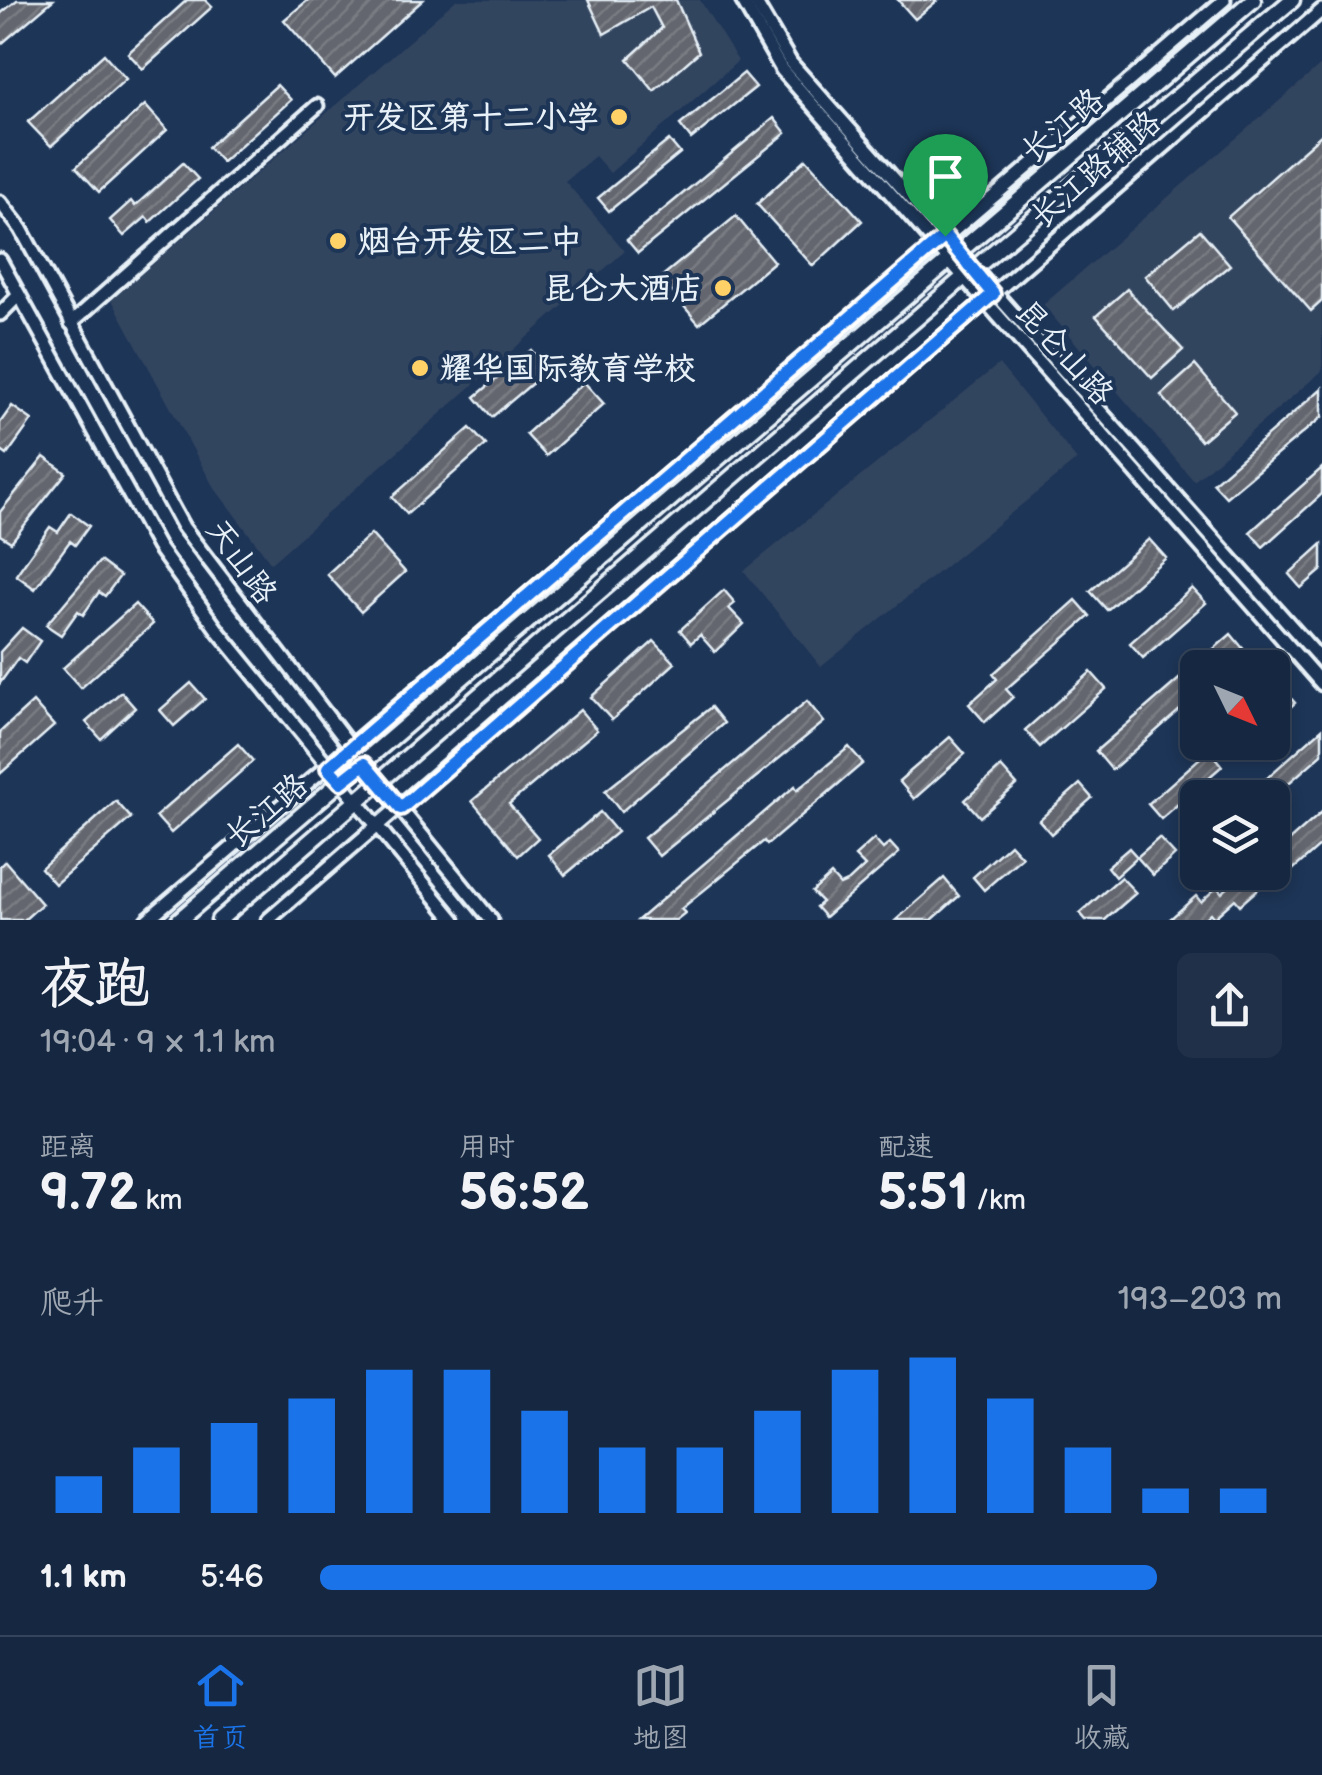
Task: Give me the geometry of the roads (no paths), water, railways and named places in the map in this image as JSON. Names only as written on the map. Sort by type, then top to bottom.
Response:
[{"type":"main road","name":"长江路","points":[[179,920],[1253,0]]},
{"type":"main road","name":"长江路","points":[[220,920],[968,274],[1292,0]]},
{"type":"street","name":"昆仑山路","points":[[742,0],[782,70],[941,240]]},
{"type":"street","name":"昆仑山路","points":[[754,0],[791,63],[1322,684]]},
{"type":"street","name":"长江路辅路","points":[[147,920],[1224,0]]},
{"type":"street","name":"长江路辅路","points":[[268,920],[1322,10]]},
{"type":"street","points":[[71,323],[317,106]]},
{"type":"street","name":"天山路","points":[[0,202],[21,230],[182,527],[364,764],[491,920]]},
{"type":"street","name":"天山路","points":[[0,260],[158,547],[328,768],[454,920]]},
{"type":"street","points":[[0,314],[19,296]]},
{"type":"street","name":"昆仑山路","points":[[988,298],[1322,660]]},
{"type":"place","name":"开发区第十二小学","points":[[619,117]]},
{"type":"place","name":"烟台开发区二中","points":[[338,241]]},
{"type":"place","name":"昆仑大酒店","points":[[723,288]]},
{"type":"place","name":"耀华国际教育学校","points":[[420,368]]}]
